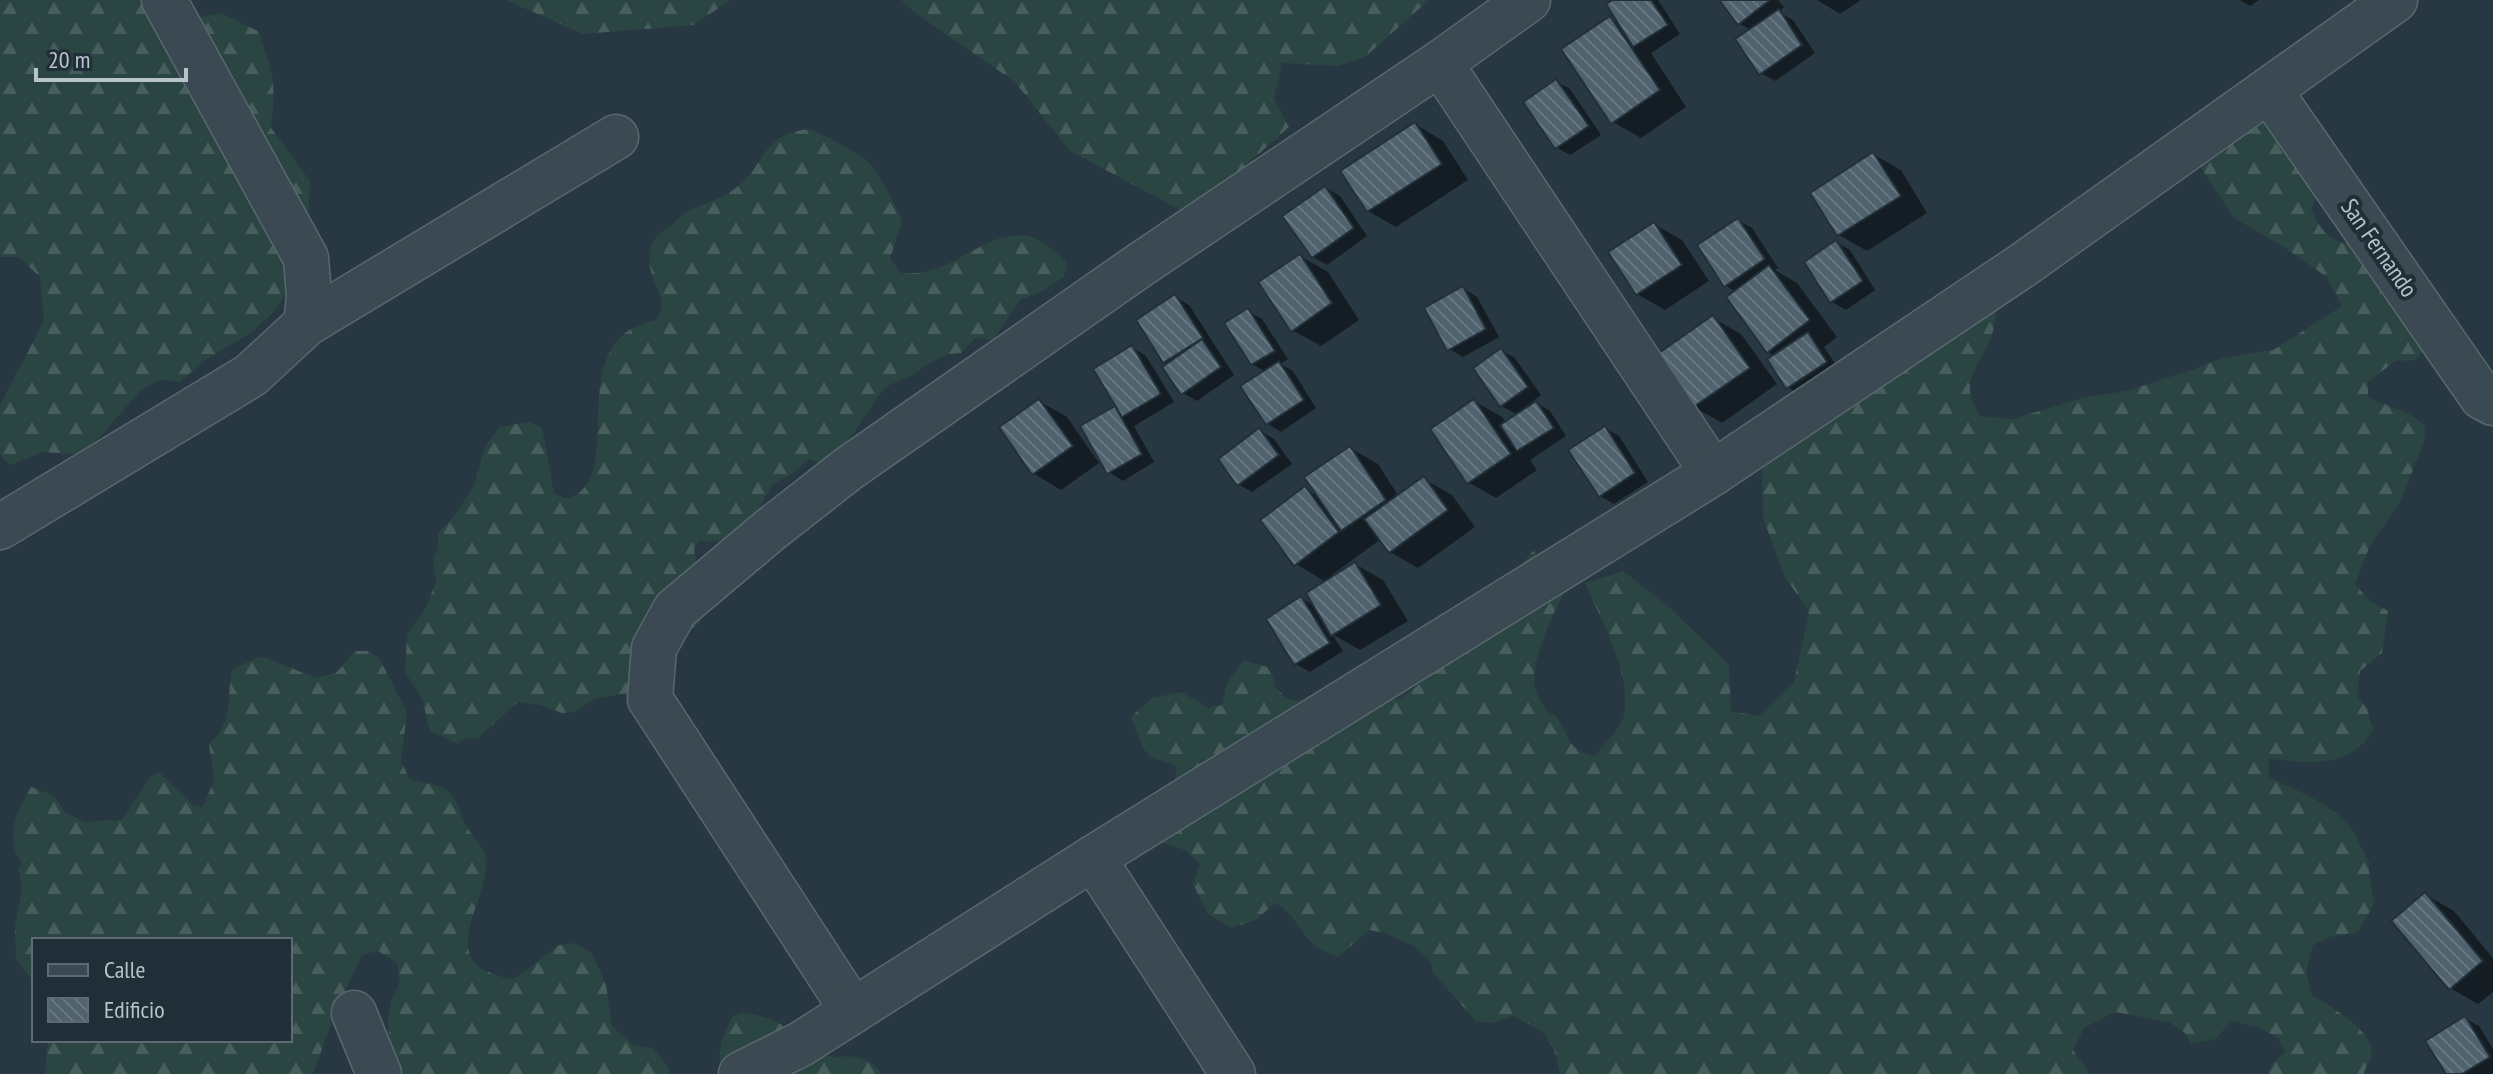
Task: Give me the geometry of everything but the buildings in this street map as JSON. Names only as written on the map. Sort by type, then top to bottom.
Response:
[{"type":"street","points":[[164,0],[306,258],[309,296],[306,324]]},
{"type":"street","points":[[853,1011],[650,699],[654,648],[675,610],[848,469],[1528,0]]},
{"type":"street","points":[[741,1074],[801,1044],[1093,858],[1713,473],[2023,265],[2395,0]]},
{"type":"street","points":[[1440,63],[1713,473]]},
{"type":"street","name":"San Fernando","points":[[2269,90],[2482,397],[2493,403]]},
{"type":"street","points":[[0,527],[251,375],[306,324],[616,137]]},
{"type":"street","points":[[1093,858],[1233,1074]]},
{"type":"street","points":[[354,1013],[379,1074]]},
{"type":"green space","points":[[0,0],[171,0],[185,20],[220,13],[258,31],[272,78],[274,100],[271,128],[310,181],[307,241],[287,291],[275,311],[253,331],[204,361],[180,382],[161,379],[140,391],[91,447],[74,454],[43,452],[10,465],[0,455],[0,405],[44,321],[40,277],[19,257],[0,257]]},
{"type":"green space","points":[[506,0],[730,0],[694,25],[583,34]]},
{"type":"green space","points":[[901,0],[1429,0],[1366,56],[1338,66],[1282,63],[1274,99],[1289,127],[1190,215],[1070,151],[1015,82]]},
{"type":"green space","points":[[2257,77],[2320,188],[2311,208],[2321,228],[2341,242],[2371,245],[2429,342],[2416,360],[2395,361],[2368,382],[2368,397],[2406,412],[2426,427],[2424,441],[2400,503],[2370,545],[2355,584],[2369,600],[2388,611],[2382,653],[2360,671],[2357,696],[2367,709],[2373,729],[2354,751],[2327,761],[2298,762],[2269,758],[2269,778],[2315,799],[2336,813],[2353,831],[2370,864],[2374,904],[2358,932],[2329,937],[2313,945],[2306,973],[2312,995],[2340,1013],[2367,1038],[2371,1056],[2364,1074],[2267,1074],[2285,1052],[2278,1038],[2260,1028],[2232,1021],[2215,1039],[2191,1044],[2185,1033],[2169,1022],[2115,1012],[2084,1028],[2073,1050],[2090,1074],[1560,1074],[1554,1049],[1543,1032],[1513,1016],[1492,1023],[1476,1021],[1433,973],[1431,962],[1415,947],[1385,933],[1369,930],[1338,957],[1315,945],[1291,916],[1275,903],[1256,920],[1231,928],[1208,914],[1193,884],[1200,863],[1185,850],[1163,843],[1175,789],[1176,766],[1151,757],[1143,748],[1131,717],[1152,698],[1181,692],[1209,708],[1222,705],[1227,683],[1244,660],[1267,667],[1275,687],[1290,699],[1311,704],[1400,699],[1443,666],[1471,624],[1534,550],[1564,592],[1548,626],[1535,666],[1535,688],[1544,706],[1557,718],[1570,742],[1579,750],[1595,756],[1616,731],[1624,715],[1624,682],[1619,665],[1585,583],[1623,571],[1670,608],[1729,665],[1731,711],[1759,716],[1794,682],[1809,611],[1785,577],[1763,518],[1762,456],[1993,307],[1996,312],[1994,329],[1973,372],[1970,391],[1980,416],[2013,419],[2082,398],[2126,391],[2221,358],[2273,350],[2342,306],[2327,277],[2234,218],[2201,168],[2195,135]]},
{"type":"green space","points":[[808,129],[858,154],[879,176],[902,221],[890,259],[901,273],[925,272],[1005,237],[1024,236],[1045,244],[1067,264],[1064,277],[1039,293],[1021,299],[993,340],[975,338],[961,353],[949,354],[883,390],[843,448],[823,464],[809,459],[772,485],[740,543],[699,541],[694,548],[701,621],[695,627],[672,636],[629,693],[596,698],[574,712],[562,713],[540,705],[518,702],[478,738],[463,739],[458,744],[430,731],[422,698],[405,672],[407,635],[426,607],[436,582],[433,561],[438,533],[455,515],[474,486],[485,446],[500,427],[529,422],[542,428],[554,493],[567,499],[585,486],[594,465],[601,380],[609,353],[626,332],[656,320],[661,310],[649,257],[656,238],[686,212],[725,196],[736,188],[773,143],[793,132]]},
{"type":"green space","points":[[355,651],[368,651],[379,658],[407,712],[401,761],[409,778],[449,792],[465,825],[483,850],[485,875],[468,936],[468,949],[473,961],[488,972],[514,979],[559,945],[574,943],[592,953],[606,985],[612,1026],[633,1045],[653,1048],[669,1068],[670,1074],[392,1074],[388,1021],[391,1001],[400,982],[397,963],[378,951],[362,955],[337,1007],[313,1074],[45,1074],[48,1042],[292,1042],[292,938],[32,938],[32,979],[16,959],[15,926],[22,888],[18,868],[22,864],[14,844],[14,825],[31,787],[54,796],[65,812],[85,823],[122,820],[151,776],[159,772],[194,806],[203,807],[214,780],[209,744],[223,727],[226,718],[232,670],[258,657],[316,678],[336,673]]},
{"type":"green space","points":[[742,1012],[780,1024],[823,1055],[864,1059],[882,1074],[723,1074],[720,1051],[723,1037],[733,1016]]}]
